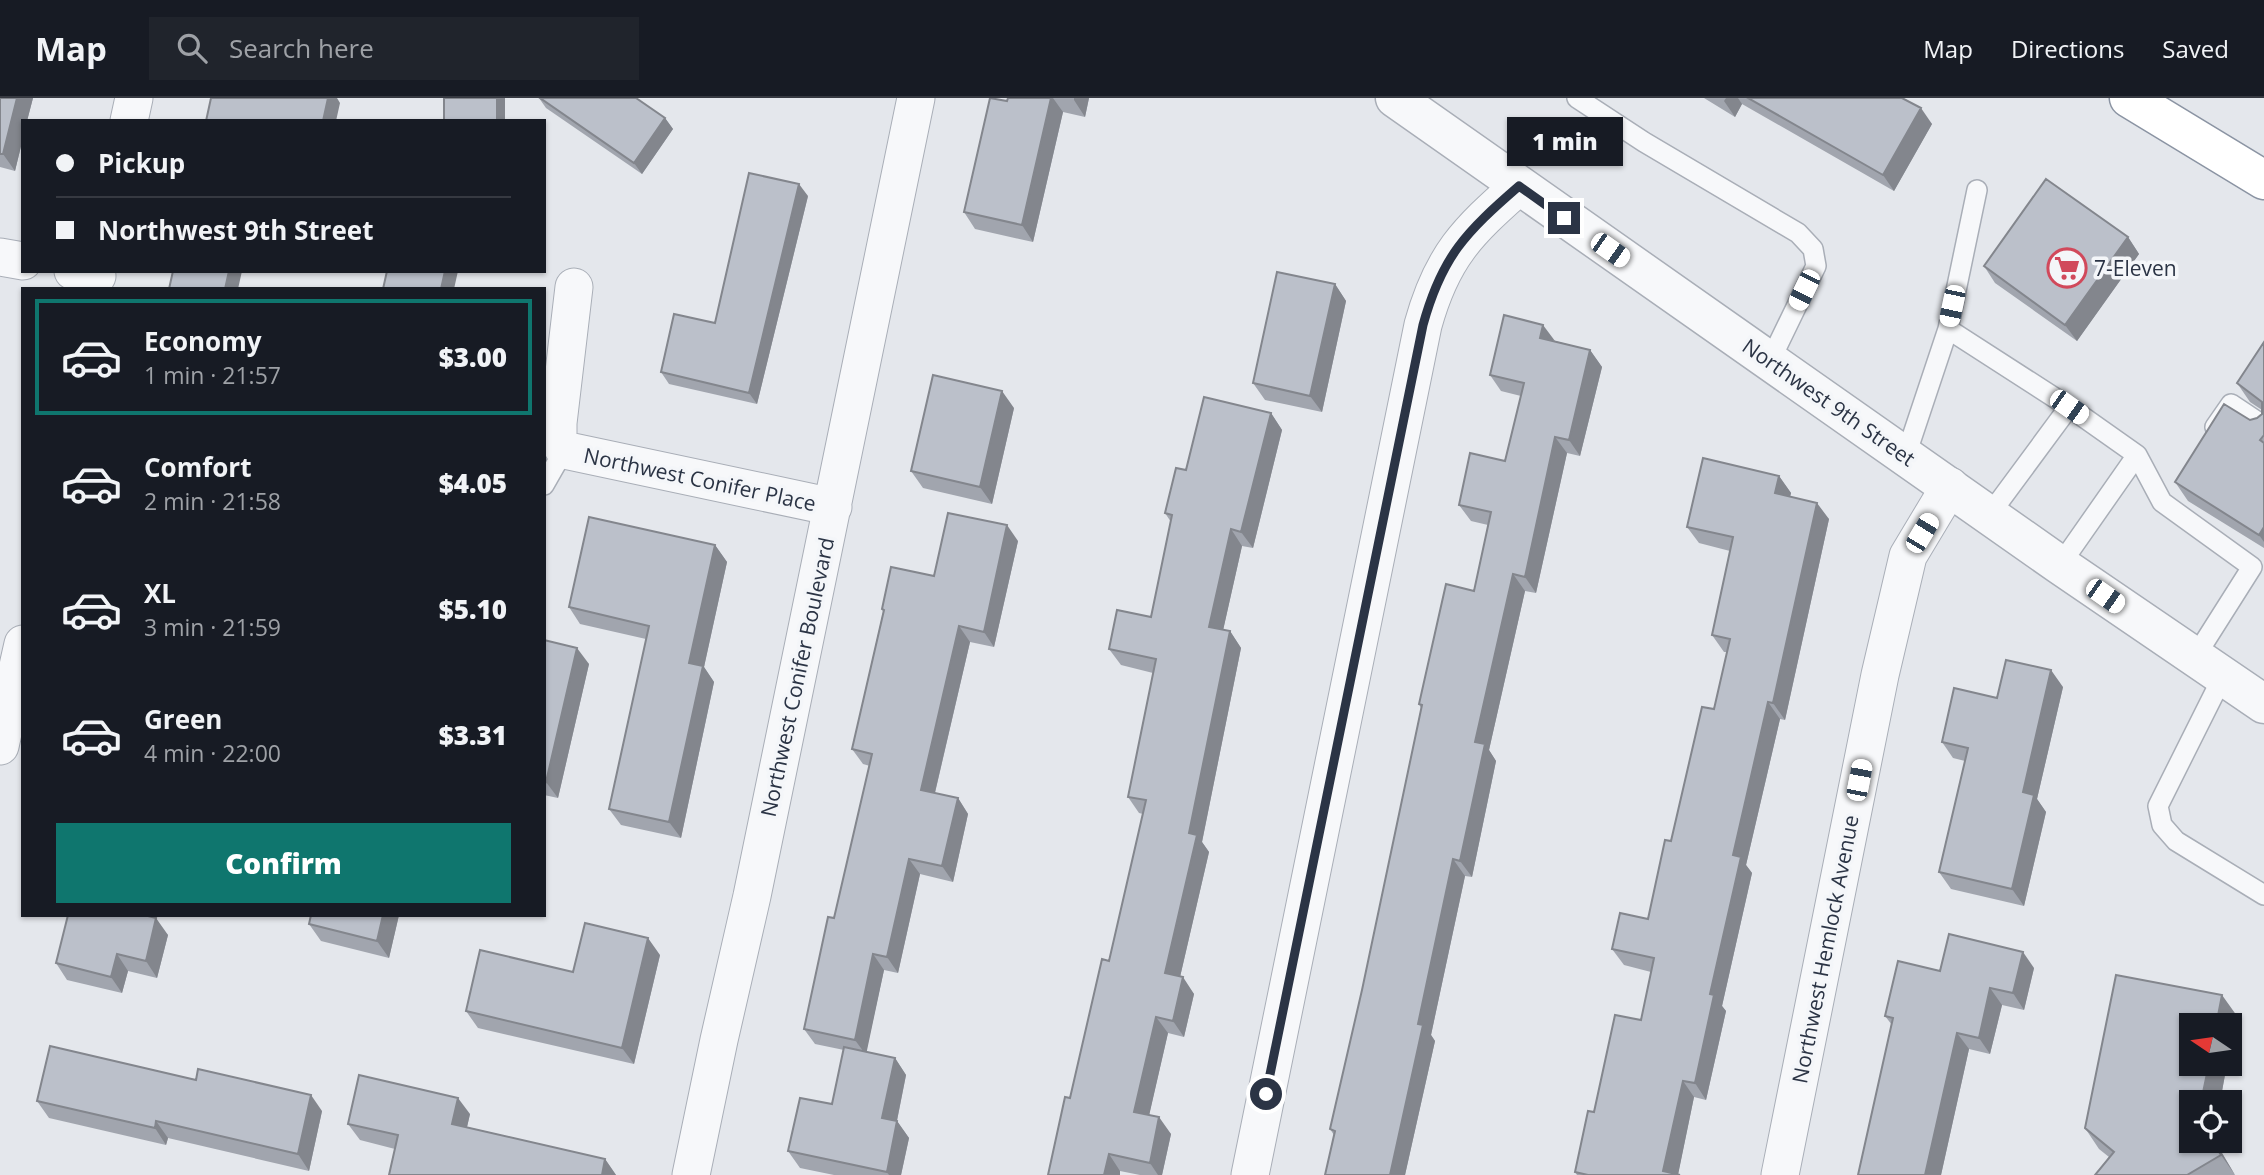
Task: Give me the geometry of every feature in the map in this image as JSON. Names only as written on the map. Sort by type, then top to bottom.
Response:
[{"type":"highway","points":[[2129,98],[2264,180]]},
{"type":"street","points":[[130,119],[134,98]]},
{"type":"street","name":"Northwest Conifer Boulevard","points":[[691,1175],[833,507],[916,98]]},
{"type":"street","name":"Northwest 9th Street","points":[[1395,98],[2060,565],[2264,704]]},
{"type":"street","points":[[1250,1175],[1423,325],[1432,293],[1446,263],[1475,225],[1519,186]]},
{"type":"street","points":[[0,257],[21,261]]},
{"type":"street","name":"Northwest Conifer Place","points":[[574,287],[558,423],[558,440],[564,450],[833,507]]},
{"type":"street","name":"Northwest Hemlock Avenue","points":[[1780,1175],[1880,675],[1908,556],[1950,486]]},
{"type":"street","points":[[0,746],[21,653]]},
{"type":"lane","points":[[1577,98],[1644,142],[1798,233],[1813,248],[1816,266],[1770,361]]},
{"type":"lane","points":[[1906,455],[1948,329],[1977,190]]},
{"type":"lane","points":[[1948,329],[2137,454],[2162,502],[2258,567],[2209,667],[2158,806],[2162,825],[2176,841],[2264,895]]},
{"type":"lane","points":[[2201,448],[2231,404],[2264,426]]},
{"type":"lane","points":[[1990,514],[2069,407]]},
{"type":"lane","points":[[546,482],[564,450]]},
{"type":"lane","points":[[2060,565],[2137,454]]},
{"type":"lane","points":[[2162,502],[2178,481]]},
{"type":"building","points":[[0,98],[17,98],[3,154],[0,154]]},
{"type":"building","points":[[211,98],[328,98],[323,119],[206,119]]},
{"type":"building","points":[[444,98],[497,98],[497,119],[444,119]]},
{"type":"building","points":[[540,98],[636,98],[665,118],[634,163]]},
{"type":"building","points":[[990,98],[1007,101],[1008,98],[1051,98],[1022,225],[964,212]]},
{"type":"building","points":[[1748,98],[1902,98],[1921,108],[1883,175]]},
{"type":"building","points":[[749,173],[799,184],[749,393],[661,372],[674,314],[715,323]]},
{"type":"building","name":"7-Eleven","points":[[2046,179],[2128,237],[2065,325],[1984,266]]},
{"type":"building","points":[[1277,272],[1335,284],[1310,396],[1253,383]]},
{"type":"building","points":[[173,273],[229,273],[225,287],[169,287]]},
{"type":"building","points":[[387,273],[445,273],[441,287],[383,287]]},
{"type":"building","points":[[1504,315],[1543,325],[1540,338],[1590,350],[1569,440],[1555,437],[1525,577],[1513,574],[1475,742],[1485,744],[1460,861],[1453,859],[1418,1024],[1423,1025],[1390,1175],[1325,1175],[1335,1131],[1330,1129],[1362,990],[1422,705],[1419,704],[1446,584],[1474,591],[1491,512],[1459,505],[1470,453],[1505,461],[1524,383],[1490,375]]},
{"type":"building","points":[[2264,342],[2264,435],[2260,440],[2264,443],[2264,527],[2259,535],[2175,482],[2224,404],[2250,420],[2262,414],[2262,402],[2237,383]]},
{"type":"building","points":[[933,375],[1002,391],[980,487],[911,471]]},
{"type":"building","points":[[1204,397],[1271,413],[1241,532],[1231,529],[1209,627],[1230,631],[1189,833],[1197,835],[1165,973],[1183,977],[1173,1021],[1156,1017],[1134,1112],[1159,1117],[1150,1163],[1109,1154],[1104,1175],[1048,1175],[1065,1097],[1070,1098],[1102,959],[1109,961],[1146,800],[1128,797],[1156,659],[1109,649],[1117,610],[1151,617],[1172,515],[1165,513],[1176,468],[1186,470]]},
{"type":"building","points":[[1703,458],[1779,476],[1775,493],[1817,503],[1773,703],[1768,702],[1733,855],[1741,857],[1710,994],[1714,995],[1695,1083],[1683,1081],[1663,1171],[1680,1175],[1588,1175],[1575,1172],[1588,1111],[1594,1112],[1615,1015],[1641,1020],[1654,958],[1612,949],[1620,913],[1648,919],[1665,840],[1671,841],[1702,707],[1714,709],[1730,639],[1712,635],[1733,537],[1687,527]]},
{"type":"building","points":[[948,513],[1007,525],[984,632],[959,626],[921,790],[958,798],[942,866],[909,859],[887,957],[873,954],[855,1040],[804,1029],[828,917],[834,918],[872,754],[852,749],[884,610],[882,609],[891,567],[934,576]]},
{"type":"building","points":[[589,517],[715,545],[689,663],[703,666],[669,822],[609,809],[649,626],[569,607]]},
{"type":"building","points":[[546,640],[577,648],[546,782]]},
{"type":"building","points":[[2006,660],[2051,670],[2023,792],[2034,795],[2012,889],[1939,872],[1968,748],[1942,742],[1954,688],[1997,698]]},
{"type":"building","points":[[68,917],[156,918],[146,961],[117,954],[111,977],[56,963]]},
{"type":"building","points":[[311,917],[383,917],[377,941],[309,924]]},
{"type":"building","points":[[585,923],[648,938],[622,1048],[466,1011],[480,950],[573,972]]},
{"type":"building","points":[[1949,934],[2023,952],[2013,993],[1990,988],[1979,1038],[1957,1033],[1925,1175],[1858,1175],[1893,1018],[1885,1016],[1898,961],[1940,971]]},
{"type":"building","points":[[2116,975],[2222,995],[2219,1013],[2179,1013],[2179,1076],[2206,1076],[2204,1090],[2179,1090],[2179,1153],[2221,1155],[2187,1175],[2095,1175],[2114,1152],[2085,1128]]},
{"type":"building","points":[[50,1046],[196,1080],[198,1069],[311,1095],[298,1154],[156,1121],[155,1128],[37,1101]]},
{"type":"building","points":[[844,1047],[895,1058],[882,1118],[897,1121],[887,1172],[788,1151],[800,1098],[832,1104]]},
{"type":"building","points":[[359,1075],[458,1098],[452,1124],[605,1159],[602,1175],[389,1175],[398,1135],[348,1124]]},
{"type":"place","name":"7-Eleven","points":[[2067,268]]},
{"type":"route","points":[[1266,1094],[1423,325],[1432,293],[1446,263],[1475,225],[1519,186],[1564,218]]}]
